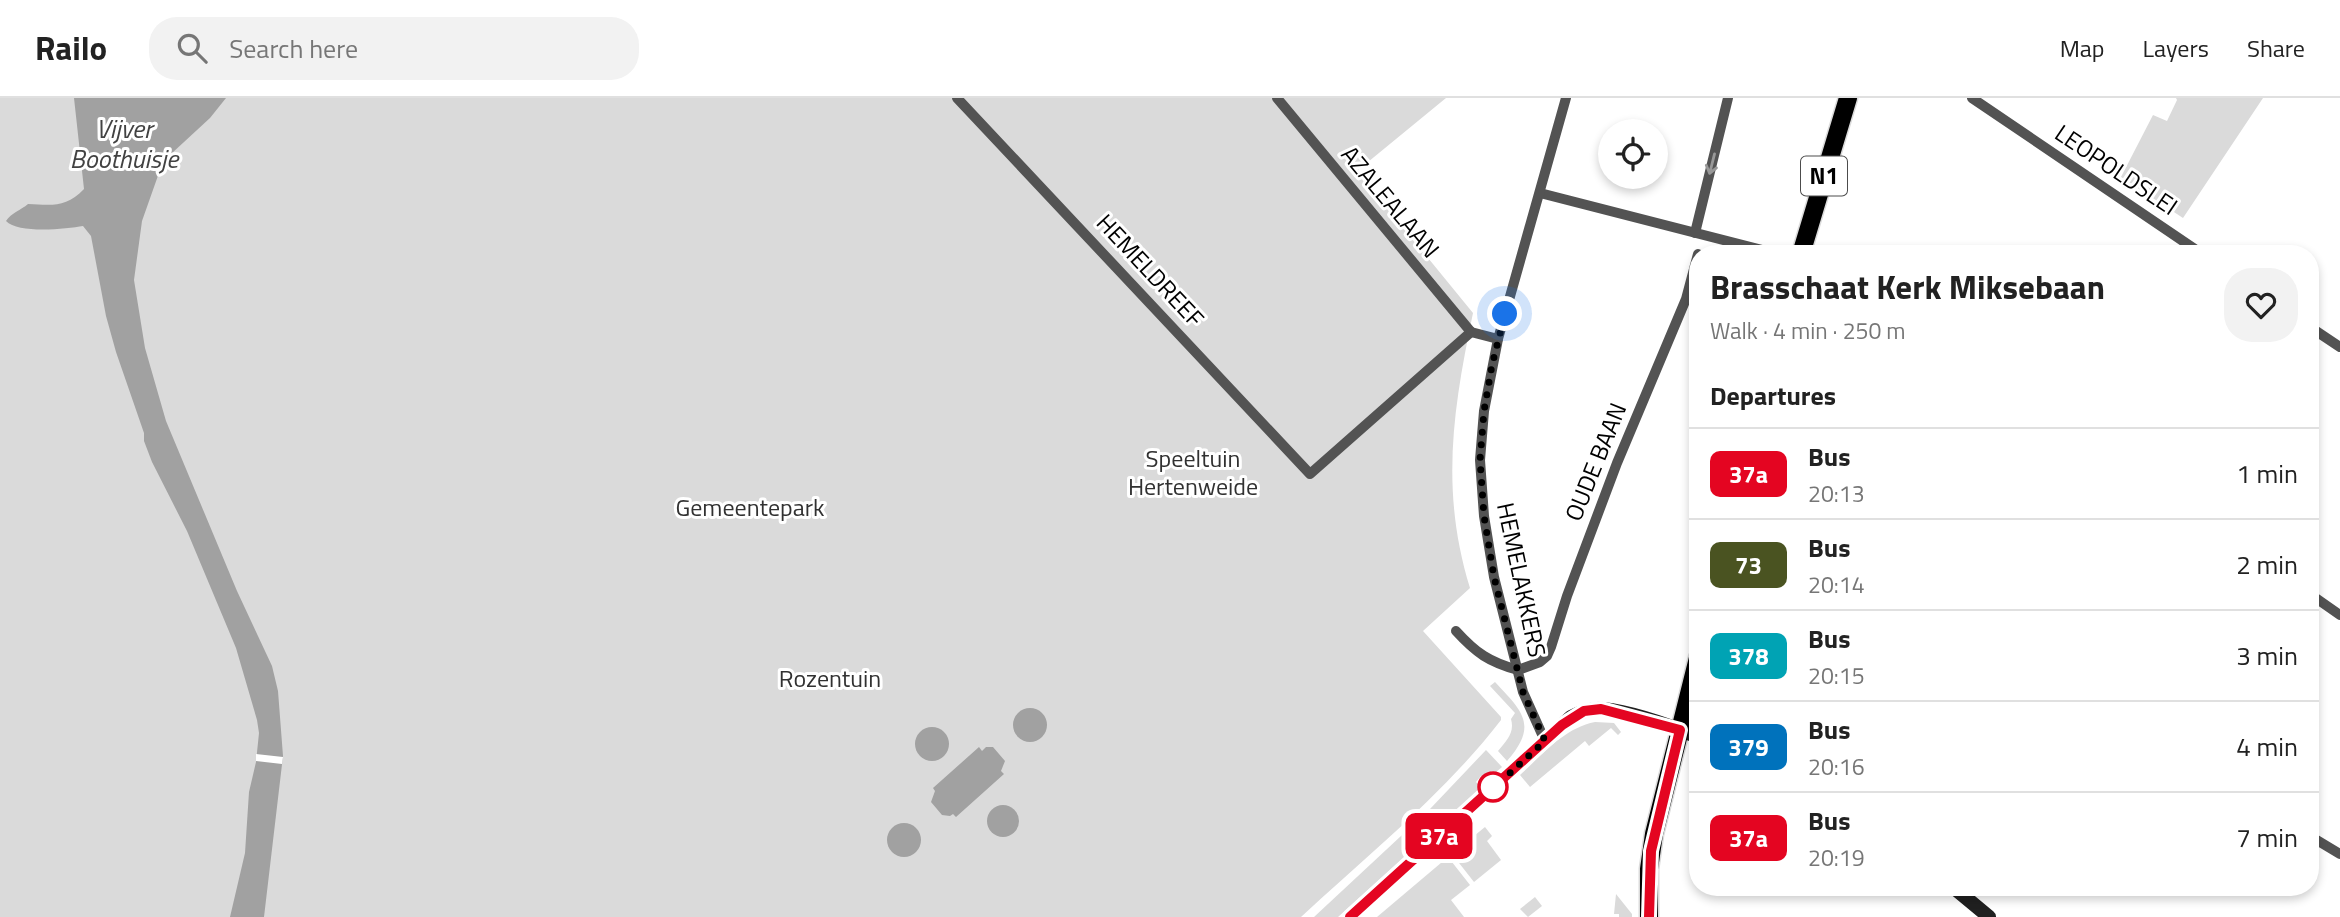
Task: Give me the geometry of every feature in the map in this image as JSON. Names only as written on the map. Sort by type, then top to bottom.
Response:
[{"type":"main road","name":"N1","points":[[1804,245],[1848,98]]},
{"type":"main road","points":[[1648,917],[1651,851],[1689,694]]},
{"type":"main road","points":[[1350,917],[1572,717],[1584,711],[1601,709],[1689,734]]},
{"type":"main road","points":[[1964,896],[1989,917]]},
{"type":"street","name":"HEMELDREEF","points":[[957,98],[1311,474],[1471,332]]},
{"type":"street","name":"AZALEALAAN","points":[[1277,98],[1471,332]]},
{"type":"street","name":"HEMELAKKERS","points":[[1545,741],[1523,692],[1494,577],[1485,528],[1481,483],[1484,411],[1498,338],[1566,98]]},
{"type":"street","name":"OUDE BAAN","points":[[1698,245],[1728,98]]},
{"type":"street","name":"LEOPOLDSLEI","points":[[1972,98],[2189,245]]},
{"type":"street","points":[[1540,193],[1743,245]]},
{"type":"street","name":"OUDE BAAN","points":[[1518,670],[1531,667],[1547,656],[1601,504],[1689,288]]},
{"type":"street","points":[[1471,332],[1498,338]]},
{"type":"street","points":[[2319,333],[2340,347]]},
{"type":"street","points":[[2319,600],[2340,615]]},
{"type":"street","points":[[1456,631],[1473,650],[1497,664],[1518,670]]},
{"type":"street","points":[[2319,841],[2340,854]]},
{"type":"green space","name":"Gemeentepark","points":[[0,98],[1446,98],[1357,171],[1473,313],[1455,417],[1452,484],[1455,518],[1470,588],[1423,631],[1501,720],[1431,798],[1301,917],[0,917]]},
{"type":"green space","points":[[2176,98],[2263,98],[2183,218],[2121,177],[2153,115],[2167,121]]},
{"type":"green space","points":[[1495,682],[1513,702],[1523,719],[1522,738],[1507,761],[1498,751],[1511,733],[1511,719],[1515,713],[1490,686]]},
{"type":"green space","points":[[1595,722],[1614,723],[1621,732],[1618,735],[1611,728],[1589,746],[1585,741],[1530,787],[1520,775],[1563,736]]},
{"type":"green space","points":[[1486,750],[1502,767],[1495,773],[1492,771],[1484,779],[1481,776],[1476,782],[1481,787],[1338,917],[1314,917],[1430,809]]},
{"type":"green space","points":[[1485,827],[1492,836],[1487,841],[1501,860],[1474,882],[1452,854]]},
{"type":"green space","points":[[1448,857],[1470,885],[1451,900],[1464,917],[1377,917]]},
{"type":"green space","points":[[1616,894],[1632,917],[1619,917],[1619,914],[1614,914]]},
{"type":"green space","points":[[1535,897],[1542,906],[1528,917],[1520,909]]},
{"type":"water","name":"Vijver Boothuisje","points":[[74,98],[226,98],[210,118],[171,154],[160,170],[142,221],[134,280],[145,348],[166,421],[237,591],[272,666],[278,691],[283,756],[264,917],[230,917],[245,853],[249,792],[259,733],[257,720],[236,648],[187,531],[144,441],[144,433],[106,316],[91,236],[83,226],[31,229],[6,221],[28,204],[52,205],[65,202],[84,189]]},
{"type":"water","points":[[1030,708],[1042,713],[1047,725],[1042,737],[1030,742],[1018,737],[1013,725],[1018,713]]},
{"type":"water","points":[[932,727],[944,732],[949,744],[944,756],[932,761],[920,756],[915,744],[920,732]]},
{"type":"water","points":[[979,747],[982,751],[986,747],[993,747],[1005,761],[1001,771],[1004,774],[956,817],[953,814],[942,815],[931,802],[935,791],[933,788]]},
{"type":"water","points":[[1003,805],[1014,810],[1019,821],[1014,832],[1003,837],[992,832],[987,821],[992,810]]},
{"type":"water","points":[[904,823],[916,828],[921,840],[916,852],[904,857],[892,852],[887,840],[892,828]]},
{"type":"pier","points":[[256,754],[283,757],[282,764],[256,761]]},
{"type":"bus line","name":"37a","points":[[1350,917],[1562,725],[1584,711],[1601,709],[1680,730],[1651,851],[1649,917]]},
{"type":"route","points":[[1493,787],[1488,793],[1545,741],[1523,692],[1494,577],[1484,516],[1481,436],[1488,384],[1505,314]]},
{"type":"park label","name":"Speeltuin Hertenweide","points":[[1193,473]]},
{"type":"park label","name":"Rozentuin","points":[[830,679]]}]
